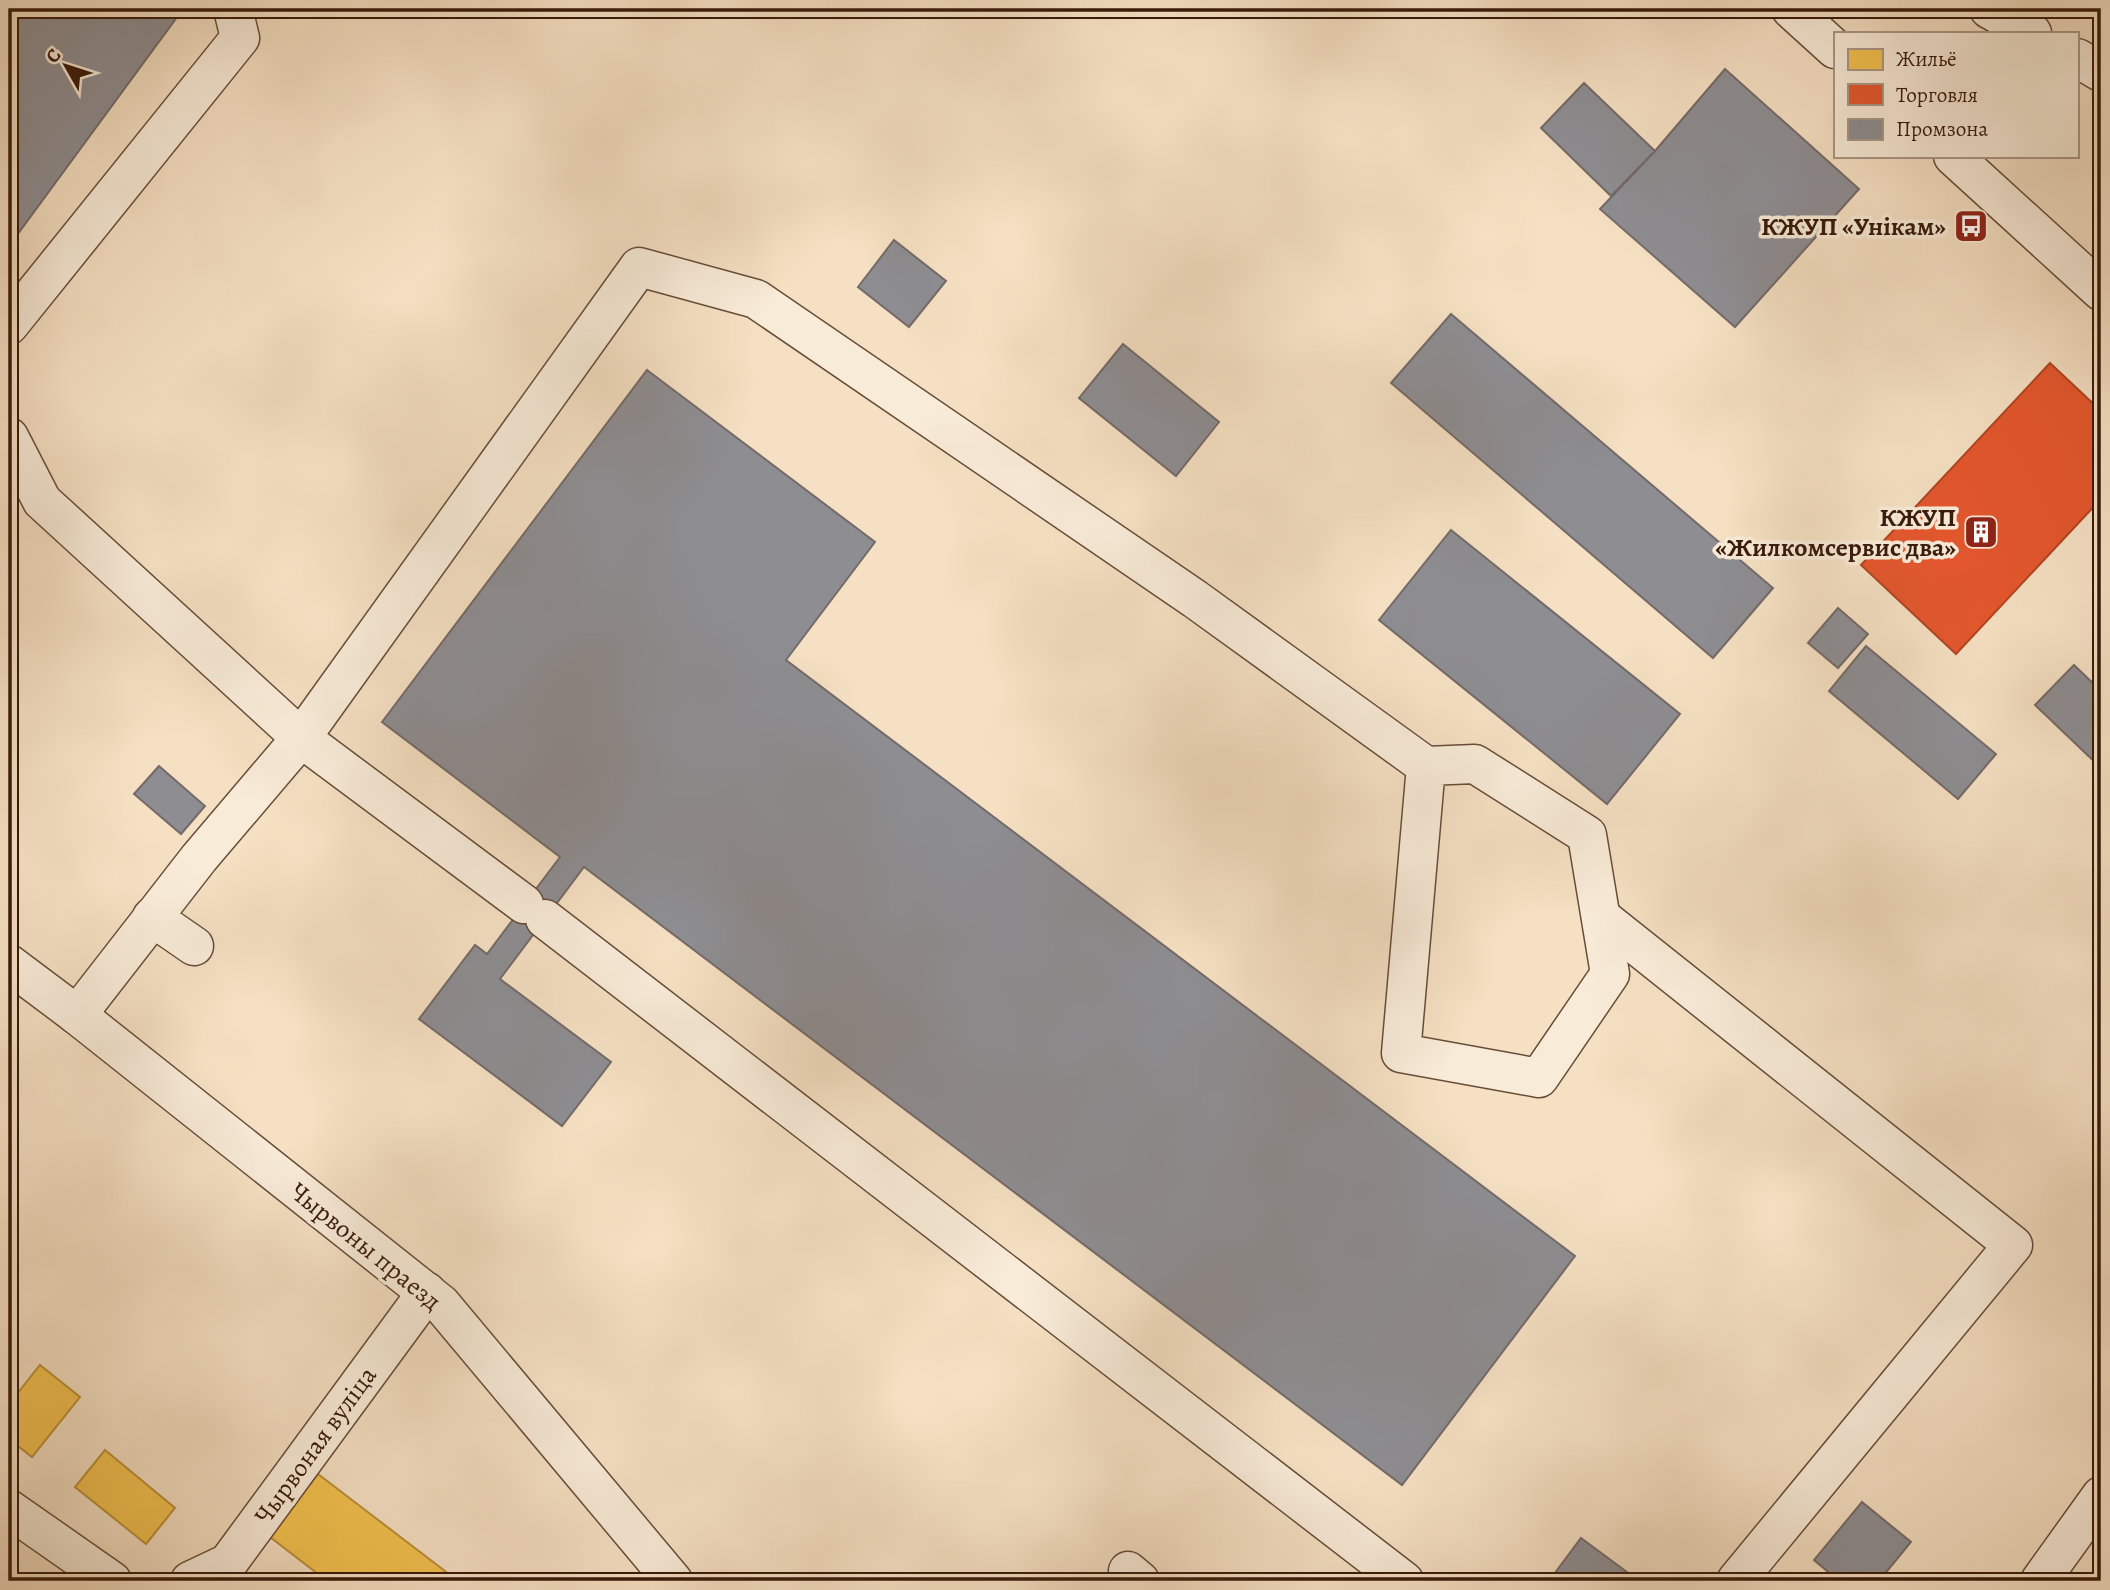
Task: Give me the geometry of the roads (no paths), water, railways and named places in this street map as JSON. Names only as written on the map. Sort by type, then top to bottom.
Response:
[{"type":"street","points":[[9,325],[240,38],[233,9]]},
{"type":"street","points":[[1791,9],[1834,48]]},
{"type":"street","points":[[1989,9],[2030,32]]},
{"type":"street","points":[[2078,59],[2101,72]]},
{"type":"street","points":[[1955,158],[2101,291]]},
{"type":"street","points":[[77,1015],[199,858],[301,738],[639,267],[756,299],[1195,599],[1426,766],[1475,764],[1587,835],[1610,974],[1539,1078],[1401,1053],[1426,766]]},
{"type":"street","points":[[9,437],[42,501],[301,738],[535,911],[1404,1581]]},
{"type":"street","points":[[1601,917],[2013,1245],[1736,1581]]},
{"type":"street","points":[[152,918],[194,946]]},
{"type":"street","name":"Чырвоны праезд","points":[[9,964],[441,1304],[673,1581]]},
{"type":"street","name":"Чырвоная вуліца","points":[[190,1581],[228,1563],[427,1292]]},
{"type":"street","points":[[2040,1581],[2101,1496]]},
{"type":"street","points":[[9,1509],[112,1581]]},
{"type":"place","name":"КЖУП «Унікам»","points":[[1971,226]]},
{"type":"place","name":"КЖУП «Жилкомсервис два»","points":[[1981,532]]}]
